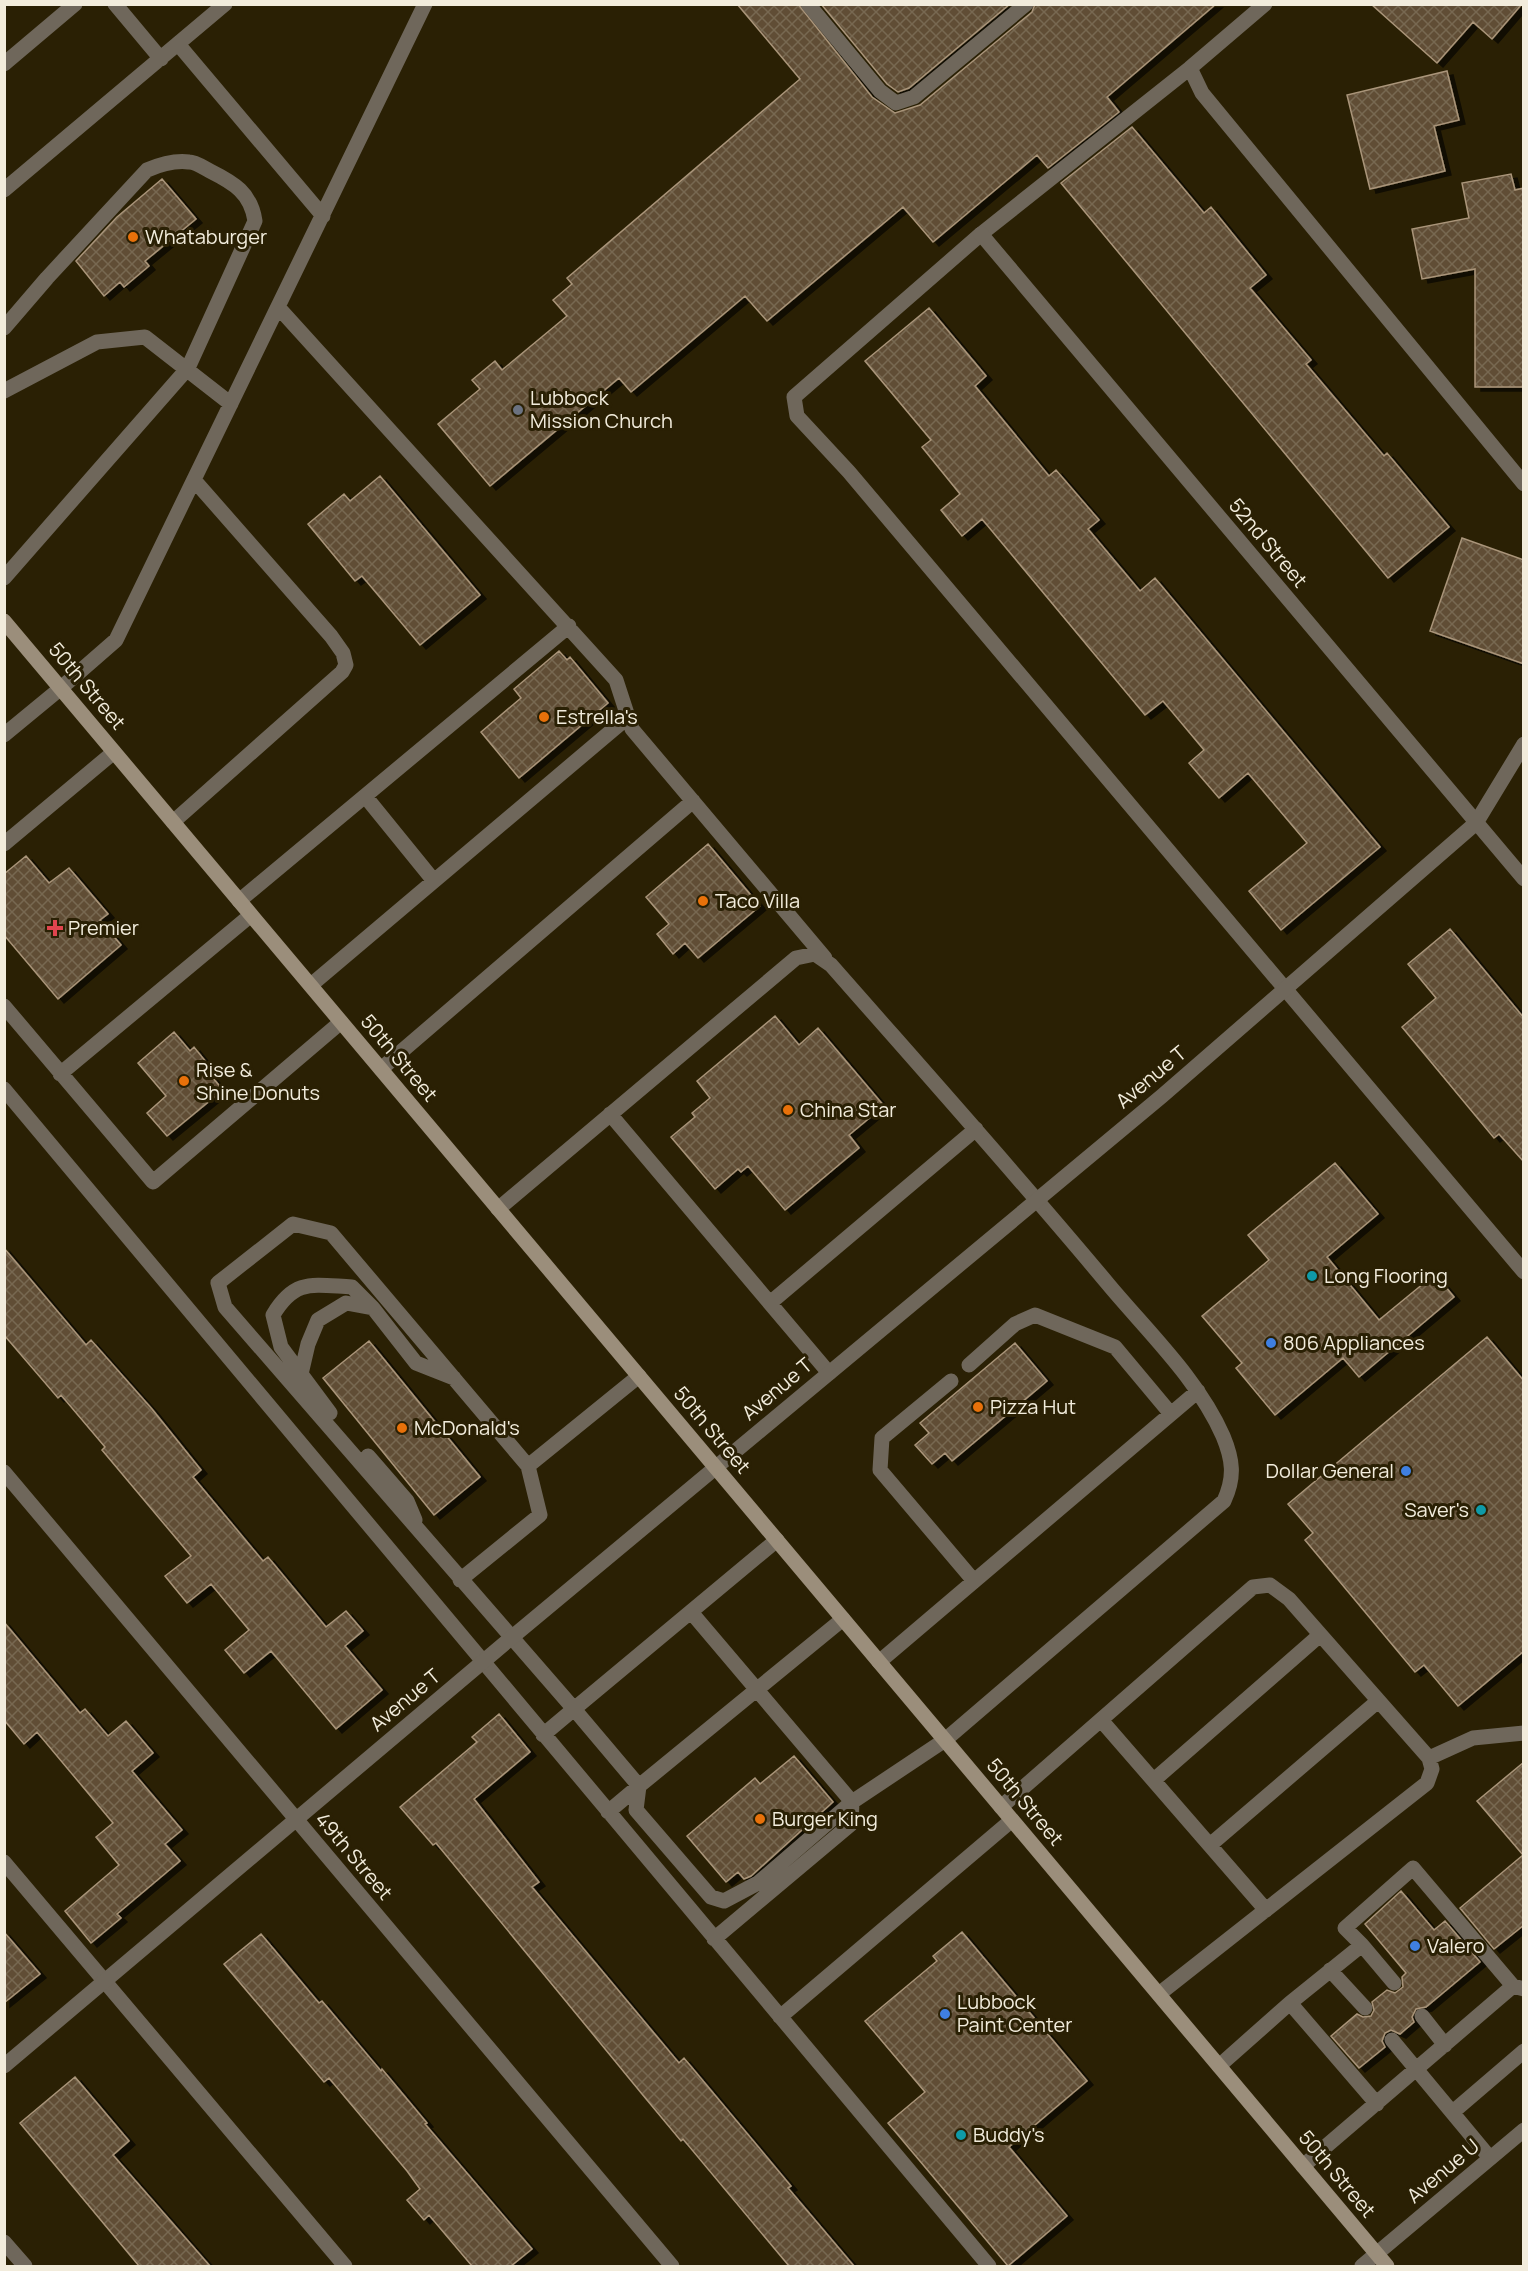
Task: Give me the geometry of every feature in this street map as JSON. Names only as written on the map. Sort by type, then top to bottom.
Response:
[{"type":"main road","name":"50th Street","points":[[4,621],[1387,2266]]},
{"type":"street","points":[[4,64],[75,4]]},
{"type":"street","points":[[115,4],[161,59]]},
{"type":"street","points":[[4,190],[225,4]]},
{"type":"street","points":[[4,735],[116,640],[425,4]]},
{"type":"street","points":[[808,4],[880,91],[896,103],[915,97],[1026,4]]},
{"type":"street","points":[[1265,4],[1190,68],[981,234],[794,397],[797,416],[849,472],[1524,1272]]},
{"type":"street","points":[[178,44],[322,216]]},
{"type":"street","points":[[1190,68],[1209,102],[1524,484]]},
{"type":"street","points":[[4,328],[147,170],[163,163],[191,162],[230,181],[245,194],[253,206],[255,221],[188,368],[4,578]]},
{"type":"street","name":"52nd Street","points":[[981,234],[1524,879]]},
{"type":"street","points":[[278,307],[616,680],[632,729],[831,965],[1038,1200],[1198,1391],[1222,1435],[1231,1459],[1232,1484],[1224,1501],[945,1740],[852,1802],[758,1883],[724,1901],[711,1897],[636,1810],[639,1786],[574,1709],[460,1580],[225,1307],[218,1283],[293,1224],[331,1233],[457,1379],[528,1466],[540,1515],[460,1580]]},
{"type":"street","points":[[4,391],[97,342],[145,337],[188,368],[231,404]]},
{"type":"street","points":[[173,822],[342,672],[346,664],[343,653],[331,636],[194,480]]},
{"type":"street","points":[[239,900],[569,626]]},
{"type":"street","points":[[310,985],[628,717]]},
{"type":"street","name":"Avenue T","points":[[4,2066],[482,1662],[1038,1200],[1476,823],[1524,744]]},
{"type":"street","points":[[4,844],[114,752]]},
{"type":"street","points":[[365,796],[434,881]]},
{"type":"street","points":[[381,1069],[693,801]]},
{"type":"street","points":[[60,1074],[251,915]]},
{"type":"street","points":[[498,1209],[795,958],[815,954],[831,965]]},
{"type":"street","points":[[4,1006],[153,1182],[341,1022]]},
{"type":"street","points":[[4,1089],[989,2266]]},
{"type":"street","points":[[610,1114],[829,1373]]},
{"type":"street","points":[[770,1303],[976,1130]]},
{"type":"street","points":[[420,1532],[407,1501],[320,1402],[281,1347],[273,1315],[284,1296],[301,1285],[352,1287],[373,1308],[416,1363],[457,1379]]},
{"type":"street","points":[[301,1374],[308,1344],[318,1320],[346,1303],[373,1308]]},
{"type":"street","points":[[969,1365],[1015,1324],[1035,1315],[1115,1347],[1171,1414]]},
{"type":"street","points":[[528,1466],[639,1376]]},
{"type":"street","points":[[951,1381],[882,1438],[880,1470],[974,1581]]},
{"type":"street","points":[[879,1662],[1198,1391]]},
{"type":"street","name":"49th Street","points":[[4,1472],[672,2266]]},
{"type":"street","points":[[543,1735],[777,1540]]},
{"type":"street","points":[[1001,1807],[1253,1587],[1270,1585],[1289,1599],[1430,1758],[1432,1769],[1427,1783],[1159,1994]]},
{"type":"street","points":[[691,1612],[852,1802],[851,1824],[714,1939]]},
{"type":"street","points":[[608,1812],[843,1619]]},
{"type":"street","points":[[1154,1780],[1320,1635]]},
{"type":"street","points":[[1210,1845],[1378,1701]]},
{"type":"street","points":[[1101,1720],[1266,1910]]},
{"type":"street","points":[[1430,1758],[1473,1738],[1524,1733]]},
{"type":"street","points":[[780,2017],[1012,1820]]},
{"type":"street","points":[[4,1862],[345,2266]]},
{"type":"street","points":[[1303,2166],[1445,2045],[1518,1988],[1413,1868],[1345,1928],[1394,1983]]},
{"type":"street","points":[[1219,2066],[1290,2003],[1362,1945]]},
{"type":"street","points":[[1330,1970],[1365,2008]]},
{"type":"street","points":[[1290,2003],[1377,2104]]},
{"type":"street","points":[[1422,2016],[1445,2045]]},
{"type":"street","points":[[1392,2040],[1454,2111],[1491,2158]]},
{"type":"street","points":[[1454,2111],[1524,2051]]},
{"type":"street","name":"Avenue U","points":[[1362,2266],[1524,2130]]},
{"type":"street","points":[[4,2242],[25,2266]]},
{"type":"building","points":[[737,4],[798,4],[872,97],[895,113],[920,105],[1032,12],[1035,4],[1216,4],[1107,97],[1119,112],[1048,168],[1037,155],[933,242],[903,207],[767,321],[745,296],[631,392],[619,378],[490,486],[438,424],[480,389],[472,380],[495,361],[502,370],[567,316],[553,300],[572,284],[567,278],[800,79]]},
{"type":"building","points":[[821,4],[1010,4],[909,88],[898,92],[887,84]]},
{"type":"building","points":[[1371,4],[1522,4],[1492,39],[1473,22],[1437,63]]},
{"type":"building","points":[[1447,71],[1459,120],[1434,126],[1445,171],[1370,189],[1347,95]]},
{"type":"building","points":[[1132,127],[1204,213],[1211,207],[1266,275],[1250,288],[1311,360],[1306,364],[1384,456],[1387,453],[1449,527],[1388,578],[1061,183]]},
{"type":"building","points":[[1511,174],[1515,190],[1524,188],[1524,387],[1475,387],[1475,269],[1422,279],[1412,229],[1469,218],[1462,183]]},
{"type":"building","name":"Whataburger","points":[[162,179],[196,219],[145,261],[149,266],[124,287],[120,282],[104,296],[76,261],[117,217]]},
{"type":"building","points":[[929,308],[986,376],[975,386],[1049,476],[1056,470],[1099,520],[1088,529],[1140,591],[1155,578],[1380,847],[1281,930],[1249,891],[1307,843],[1248,773],[1219,798],[1189,763],[1204,750],[1163,701],[1145,715],[982,519],[962,536],[941,510],[960,494],[922,447],[931,440],[865,361]]},
{"type":"building","points":[[380,476],[480,595],[420,645],[362,576],[355,581],[308,524],[344,494],[350,501]]},
{"type":"building","points":[[1462,538],[1524,560],[1524,664],[1430,631]]},
{"type":"building","name":"Estrella's","points":[[559,651],[567,660],[570,657],[608,703],[519,778],[481,732],[521,698],[514,689]]},
{"type":"building","name":"Taco Villa","points":[[708,844],[760,906],[698,958],[685,943],[673,954],[657,934],[669,924],[646,897]]},
{"type":"building","name":"Premier","points":[[26,856],[49,883],[69,868],[108,914],[100,920],[121,945],[58,999],[4,935],[4,874]]},
{"type":"building","points":[[1450,929],[1524,1018],[1524,1162],[1499,1134],[1494,1138],[1402,1027],[1436,998],[1408,964]]},
{"type":"building","name":"China Star","points":[[775,1016],[799,1045],[818,1028],[884,1106],[849,1135],[859,1148],[785,1210],[748,1166],[741,1172],[738,1169],[715,1189],[671,1137],[695,1117],[692,1113],[710,1098],[697,1081]]},
{"type":"building","name":"Rise & Shine Donuts","points":[[174,1032],[190,1051],[194,1047],[211,1068],[207,1071],[223,1090],[167,1136],[147,1113],[166,1096],[138,1063]]},
{"type":"building","points":[[1335,1163],[1378,1214],[1327,1257],[1379,1320],[1435,1274],[1454,1297],[1359,1377],[1343,1358],[1275,1415],[1236,1368],[1242,1363],[1202,1316],[1269,1260],[1248,1235]]},
{"type":"building","points":[[4,1248],[86,1345],[91,1340],[152,1409],[201,1470],[193,1477],[263,1561],[268,1557],[326,1627],[346,1611],[363,1631],[345,1646],[382,1690],[336,1729],[271,1651],[244,1673],[225,1650],[249,1630],[211,1584],[187,1603],[165,1576],[191,1556],[102,1450],[105,1447],[61,1395],[58,1398],[4,1335]]},
{"type":"building","points":[[1487,1337],[1524,1381],[1524,1651],[1458,1706],[1424,1665],[1415,1672],[1305,1540],[1313,1533],[1288,1504]]},
{"type":"building","name":"McDonald's","points":[[369,1341],[480,1477],[434,1515],[323,1378]]},
{"type":"building","name":"Pizza Hut","points":[[1015,1343],[1047,1381],[952,1461],[945,1453],[932,1464],[915,1445],[929,1433],[920,1423]]},
{"type":"building","points":[[4,1622],[80,1713],[85,1709],[108,1736],[126,1721],[153,1753],[132,1771],[182,1830],[165,1844],[180,1861],[117,1914],[121,1918],[91,1943],[65,1911],[119,1865],[96,1837],[113,1823],[37,1732],[24,1744],[4,1720]]},
{"type":"building","points":[[499,1714],[530,1752],[474,1799],[539,1882],[532,1887],[679,2063],[684,2058],[791,2186],[788,2188],[854,2266],[789,2266],[683,2139],[681,2141],[436,1843],[433,1845],[400,1807],[477,1742],[472,1737]]},
{"type":"building","name":"Burger King","points":[[794,1756],[833,1802],[751,1876],[744,1879],[738,1872],[726,1882],[687,1836],[755,1778],[760,1784]]},
{"type":"building","points":[[1524,1762],[1524,1925],[1494,1949],[1460,1908],[1523,1855],[1477,1801]]},
{"type":"building","points":[[1401,1891],[1434,1930],[1445,1921],[1480,1962],[1426,2007],[1416,2009],[1412,2017],[1414,2022],[1400,2034],[1391,2030],[1385,2033],[1382,2041],[1385,2047],[1359,2068],[1331,2036],[1357,2014],[1363,2017],[1371,2016],[1374,2010],[1372,2002],[1387,1990],[1395,1993],[1403,1987],[1402,1977],[1406,1973],[1365,1924]]},
{"type":"building","points":[[4,1932],[40,1974],[4,2003]]},
{"type":"building","name":"Buddy's","points":[[962,1932],[1087,2081],[1009,2147],[1067,2216],[1008,2266],[888,2123],[925,2092],[865,2021],[937,1961],[933,1956]]},
{"type":"building","points":[[261,1934],[319,2003],[322,2001],[381,2071],[382,2069],[427,2123],[425,2124],[532,2249],[511,2266],[472,2266],[429,2215],[424,2220],[407,2200],[420,2189],[407,2171],[329,2078],[324,2082],[224,1964]]},
{"type":"building","points":[[75,2077],[129,2141],[113,2155],[210,2266],[139,2266],[20,2123]]},
{"type":"place","name":"Whataburger","points":[[133,237]]},
{"type":"place","name":"Lubbock Mission Church","points":[[518,410]]},
{"type":"place","name":"Estrella's","points":[[544,717]]},
{"type":"place","name":"Taco Villa","points":[[703,901]]},
{"type":"place","name":"Premier","points":[[55,928]]},
{"type":"place","name":"Rise & Shine Donuts","points":[[184,1081]]},
{"type":"place","name":"China Star","points":[[788,1110]]},
{"type":"place","name":"Long Flooring","points":[[1312,1276]]},
{"type":"place","name":"806 Appliances","points":[[1271,1343]]},
{"type":"place","name":"Pizza Hut","points":[[978,1407]]},
{"type":"place","name":"McDonald's","points":[[402,1428]]},
{"type":"place","name":"Dollar General","points":[[1406,1471]]},
{"type":"place","name":"Saver's","points":[[1481,1510]]},
{"type":"place","name":"Burger King","points":[[760,1819]]},
{"type":"place","name":"Valero","points":[[1415,1946]]},
{"type":"place","name":"Lubbock Paint Center","points":[[945,2014]]},
{"type":"place","name":"Buddy's","points":[[961,2135]]}]
